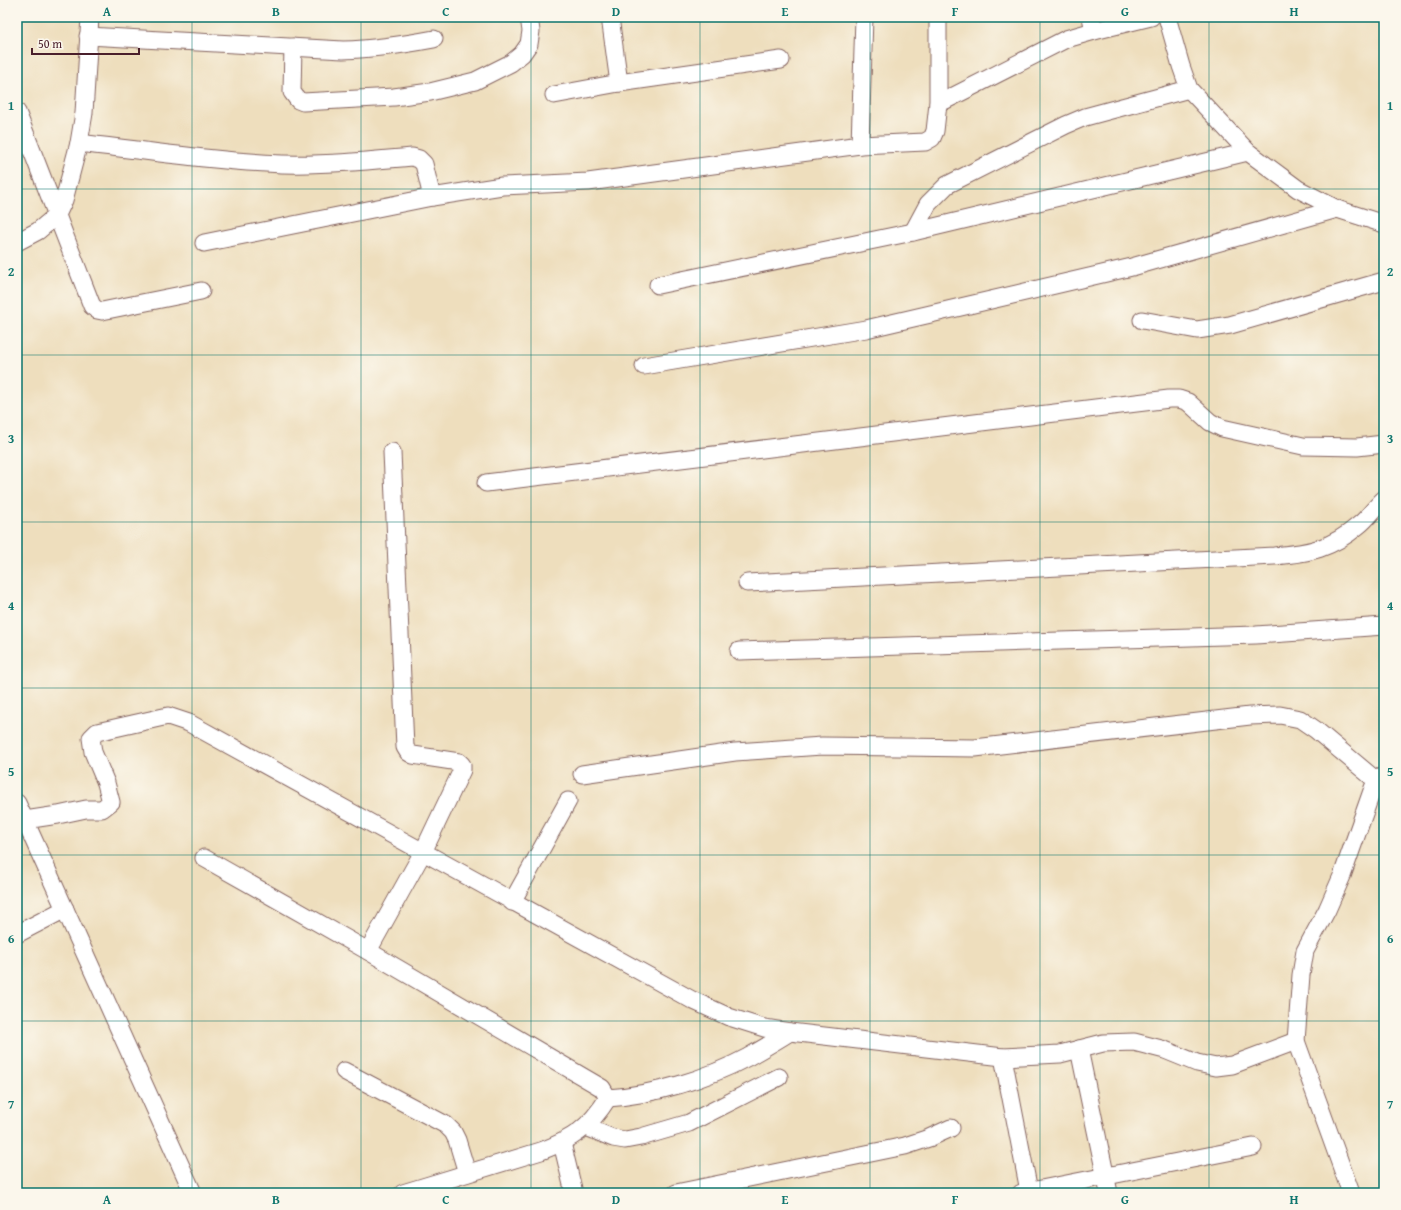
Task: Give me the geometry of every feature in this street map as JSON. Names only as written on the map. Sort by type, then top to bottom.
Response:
[{"type":"street","points":[[17,242],[38,231],[57,215],[64,200],[79,143],[84,113],[90,17]]},
{"type":"street","points":[[293,47],[292,92],[298,100],[304,102],[402,96],[430,92],[475,81],[511,63],[522,54],[529,44],[529,17]]},
{"type":"street","points":[[610,17],[619,82]]},
{"type":"street","points":[[860,145],[864,17]]},
{"type":"street","points":[[204,243],[432,197],[502,186],[588,182],[860,145],[925,142],[932,138],[935,131],[938,104],[938,17]]},
{"type":"street","points":[[938,104],[1066,39],[1092,24],[1151,17]]},
{"type":"street","points":[[1167,17],[1189,89],[1248,152],[1298,189],[1337,209],[1384,224]]},
{"type":"street","points":[[88,36],[343,50],[372,49],[434,39]]},
{"type":"street","points":[[554,95],[619,82],[781,60]]},
{"type":"street","points":[[913,232],[928,204],[947,185],[1066,125],[1085,117],[1189,89]]},
{"type":"street","points":[[17,112],[92,306],[97,310],[102,311],[201,291]]},
{"type":"street","points":[[79,143],[230,160],[282,164],[337,164],[412,157],[419,159],[424,164],[432,197]]},
{"type":"street","points":[[658,285],[913,232],[1248,152]]},
{"type":"street","points":[[644,366],[866,329],[1132,267],[1337,209]]},
{"type":"street","points":[[1142,320],[1197,330],[1230,325],[1384,281]]},
{"type":"street","points":[[486,483],[1169,398],[1188,402],[1210,422],[1222,428],[1303,446],[1357,447],[1384,444]]},
{"type":"street","points":[[368,951],[423,852],[462,770],[462,764],[459,762],[413,755],[408,752],[405,747],[392,452]]},
{"type":"street","points":[[747,583],[1274,556],[1304,553],[1323,548],[1342,538],[1360,525],[1384,498]]},
{"type":"street","points":[[739,651],[1256,635],[1384,626]]},
{"type":"street","points":[[582,774],[734,752],[822,746],[975,748],[1250,716],[1280,715],[1300,719],[1381,778],[1373,788],[1342,876],[1327,910],[1305,951],[1296,1041],[1351,1193]]},
{"type":"street","points":[[24,820],[86,809],[102,809],[110,802],[106,783],[93,752],[91,738],[97,732],[168,716],[188,723],[692,1000],[729,1017],[764,1028],[1003,1057],[1060,1054],[1103,1043],[1134,1042],[1166,1050],[1197,1063],[1216,1067],[1232,1065],[1296,1041]]},
{"type":"street","points":[[512,902],[568,801]]},
{"type":"street","points":[[17,803],[192,1193]]},
{"type":"street","points":[[204,858],[368,951],[602,1088],[608,1098]]},
{"type":"street","points":[[17,934],[65,909]]},
{"type":"street","points":[[403,1193],[541,1151],[562,1143],[586,1127],[608,1098],[630,1096],[661,1090],[703,1076],[746,1058],[790,1032]]},
{"type":"street","points":[[1080,1049],[1110,1193]]},
{"type":"street","points":[[1003,1057],[1033,1191],[1253,1147]]},
{"type":"street","points":[[344,1071],[446,1125],[454,1132],[466,1173]]},
{"type":"street","points":[[586,1127],[613,1138],[625,1140],[641,1138],[689,1123],[779,1077]]},
{"type":"street","points":[[676,1193],[905,1146],[929,1138],[951,1128]]},
{"type":"street","points":[[562,1143],[574,1193]]}]
